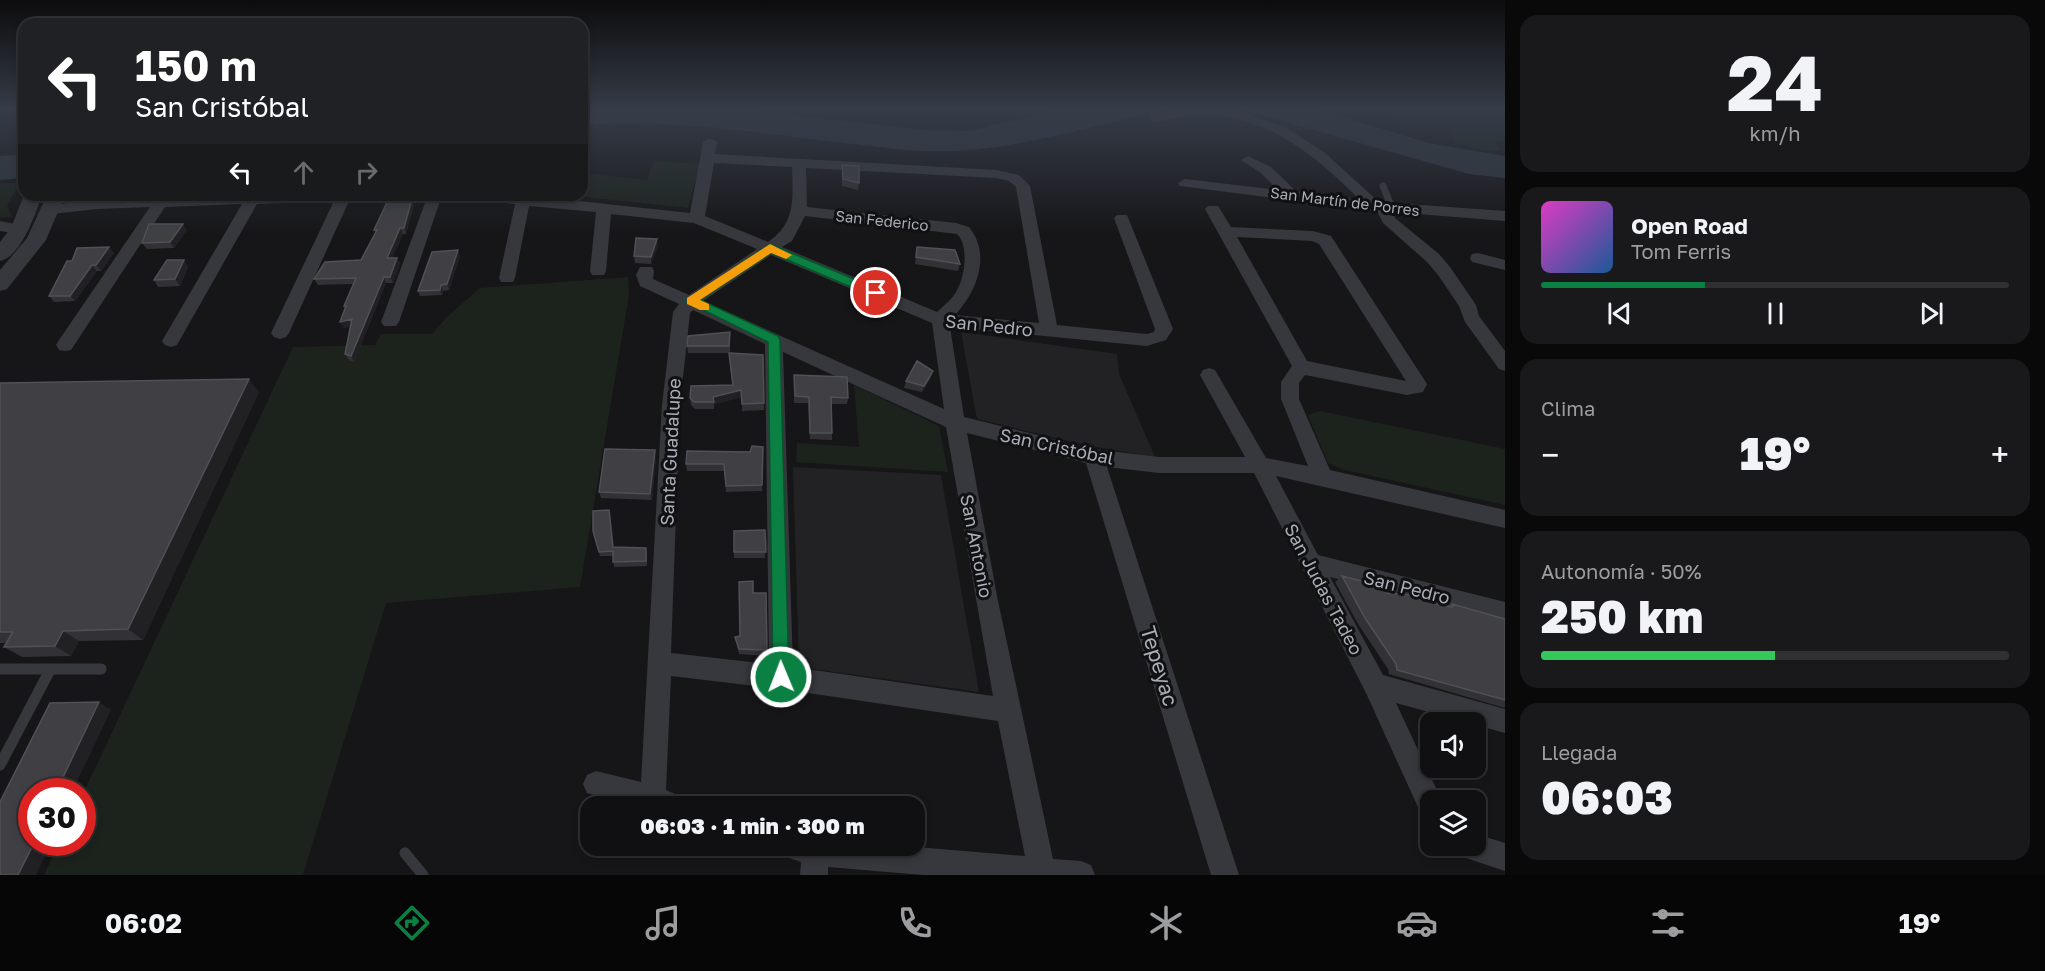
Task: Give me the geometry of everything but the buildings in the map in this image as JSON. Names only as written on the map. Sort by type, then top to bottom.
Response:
[{"type":"street","points":[[697,218],[708,151]]},
{"type":"street","points":[[1314,151],[1383,207],[1388,220],[1433,258],[1457,289],[1467,305],[1471,318],[1505,364]]},
{"type":"street","points":[[707,158],[996,174],[1014,178],[1023,186],[1050,332]]},
{"type":"street","points":[[1248,160],[1266,170],[1292,195]]},
{"type":"street","points":[[691,301],[770,248],[792,230],[800,211],[800,164]]},
{"type":"street","name":"San Martín de Porres","points":[[1185,183],[1383,207],[1505,216]]},
{"type":"street","points":[[0,255],[20,229],[31,201]]},
{"type":"street","points":[[0,284],[36,240],[54,201],[97,204],[221,201]]},
{"type":"street","points":[[171,341],[251,201]]},
{"type":"street","points":[[280,333],[342,201]]},
{"type":"street","points":[[390,322],[433,201]]},
{"type":"street","points":[[507,278],[524,201]]},
{"type":"street","name":"San Pedro","points":[[532,201],[697,218],[940,320],[1147,340],[1160,336],[1164,329],[1122,218]]},
{"type":"street","points":[[65,345],[160,203]]},
{"type":"street","points":[[1213,209],[1301,367]]},
{"type":"street","points":[[598,271],[604,210]]},
{"type":"street","name":"San Federico","points":[[800,211],[964,231],[968,237],[972,267],[971,280],[965,292],[940,320]]},
{"type":"street","points":[[0,226],[20,229]]},
{"type":"street","points":[[1226,231],[1313,236],[1325,240],[1418,384],[1416,387],[1407,387],[1301,367]]},
{"type":"street","points":[[1478,258],[1505,265]]},
{"type":"street","name":"San Cristóbal","points":[[646,271],[644,275],[646,282],[954,422],[1094,457],[1159,465],[1260,465],[1323,477],[1505,519]]},
{"type":"street","name":"Santa Guadalupe","points":[[664,796],[660,663],[671,405],[682,312],[691,301]]},
{"type":"street","name":"San Antonio","points":[[940,320],[954,422],[1008,710],[1042,870]]},
{"type":"street","points":[[774,340],[781,677]]},
{"type":"street","points":[[1301,367],[1290,382],[1288,390],[1323,477]]},
{"type":"street","name":"San Judas Tadeo","points":[[1209,375],[1260,465],[1375,685],[1423,790]]},
{"type":"street","name":"Tepeyac","points":[[1094,457],[1225,875]]},
{"type":"street","name":"San Pedro","points":[[1309,561],[1505,612]]},
{"type":"street","points":[[660,663],[781,677],[1008,710]]},
{"type":"street","points":[[1375,685],[1505,721]]},
{"type":"street","points":[[596,784],[639,796]]},
{"type":"street","points":[[1486,851],[1505,856]]},
{"type":"street","points":[[808,858],[1042,870],[1081,875]]},
{"type":"lane","points":[[1383,186],[1383,207]]},
{"type":"lane","points":[[0,669],[101,669]]},
{"type":"lane","points":[[0,765],[50,670]]},
{"type":"lane","points":[[405,854],[423,875]]},
{"type":"shaded area","points":[[1388,151],[1475,151],[1505,156],[1505,178],[1469,174]]},
{"type":"shaded area","points":[[18,154],[18,178],[0,180],[0,156]]},
{"type":"shaded area","points":[[654,161],[700,164],[688,208],[588,197],[588,174],[647,180]]},
{"type":"shaded area","points":[[0,183],[18,183],[7,205],[12,217],[0,218]]},
{"type":"shaded area","points":[[628,277],[629,295],[580,587],[386,603],[303,875],[44,875],[53,856],[96,856],[96,778],[91,778],[293,347],[375,345],[381,334],[432,334],[446,318],[480,288]]},
{"type":"shaded area","points":[[961,332],[1117,354],[1119,374],[1155,457],[1085,445],[977,419]]},
{"type":"shaded area","points":[[854,385],[939,426],[948,472],[796,462],[797,443],[859,447]]},
{"type":"shaded area","points":[[1320,411],[1505,449],[1505,505],[1345,470],[1328,463],[1308,415]]},
{"type":"shaded area","points":[[793,467],[941,475],[979,692],[799,667]]},
{"type":"slow traffic","points":[[705,307],[691,301],[770,248],[786,255]]},
{"type":"route","points":[[781,677],[774,340],[691,301],[770,248],[876,293]]}]
